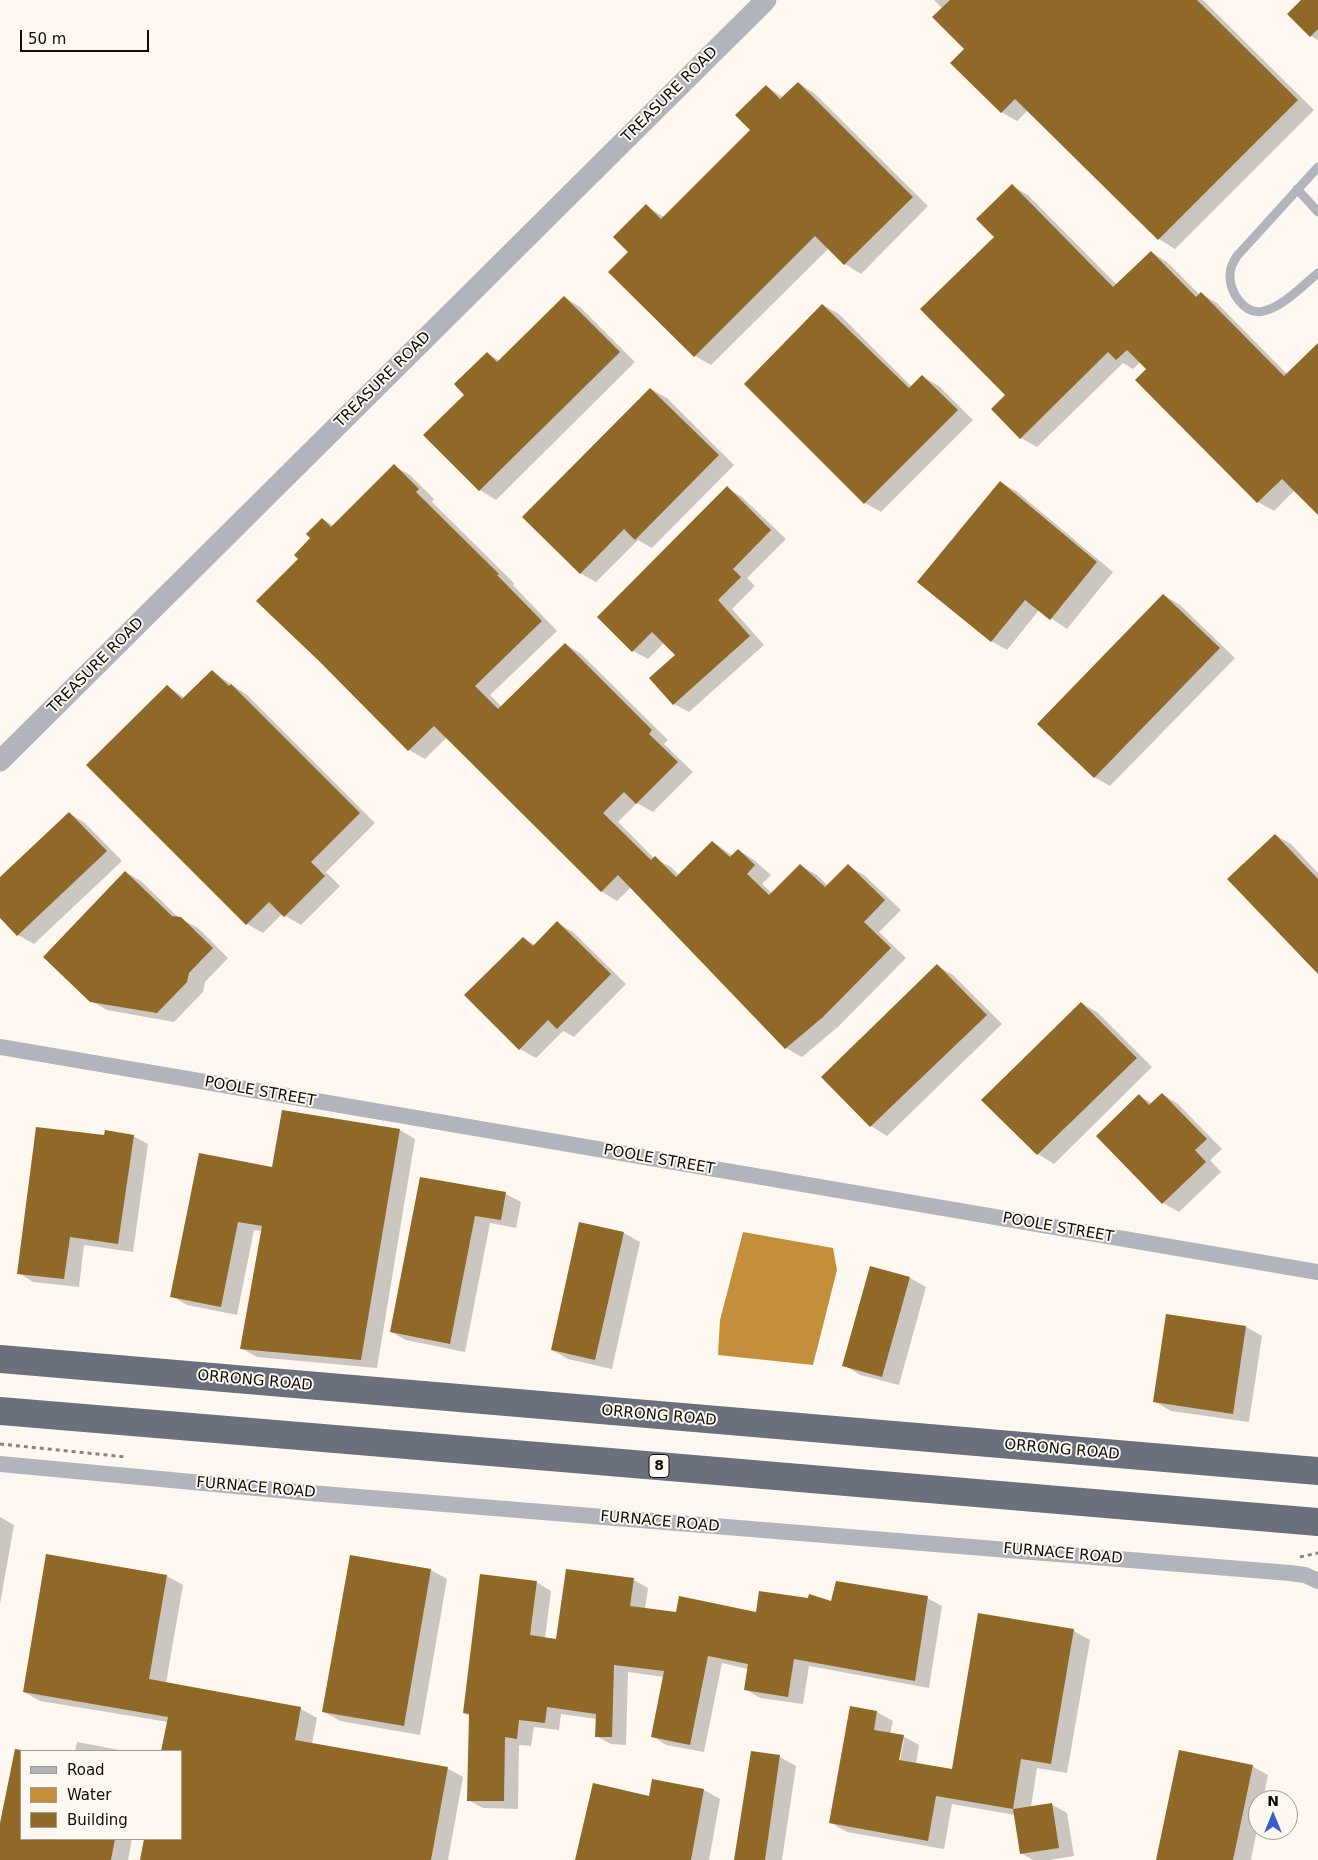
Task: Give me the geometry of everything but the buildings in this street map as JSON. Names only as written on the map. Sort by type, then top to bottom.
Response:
[{"type":"highway","name":"ORRONG ROAD","points":[[0,1359],[1318,1471]]},
{"type":"highway","name":"8","points":[[0,1412],[464,1451],[942,1488],[1318,1522]]},
{"type":"street","name":"TREASURE ROAD","points":[[0,761],[766,0]]},
{"type":"street","name":"POOLE STREET","points":[[0,1047],[1318,1272]]},
{"type":"street","name":"FURNACE ROAD","points":[[0,1464],[310,1493],[1290,1573],[1305,1575],[1318,1581]]},
{"type":"lane","points":[[1318,167],[1237,256],[1231,265],[1231,289],[1249,310],[1261,312],[1274,308],[1318,273]]},
{"type":"lane","points":[[1298,189],[1318,212]]},
{"type":"water","points":[[743,1232],[833,1248],[837,1270],[813,1365],[718,1355],[720,1320]]}]
